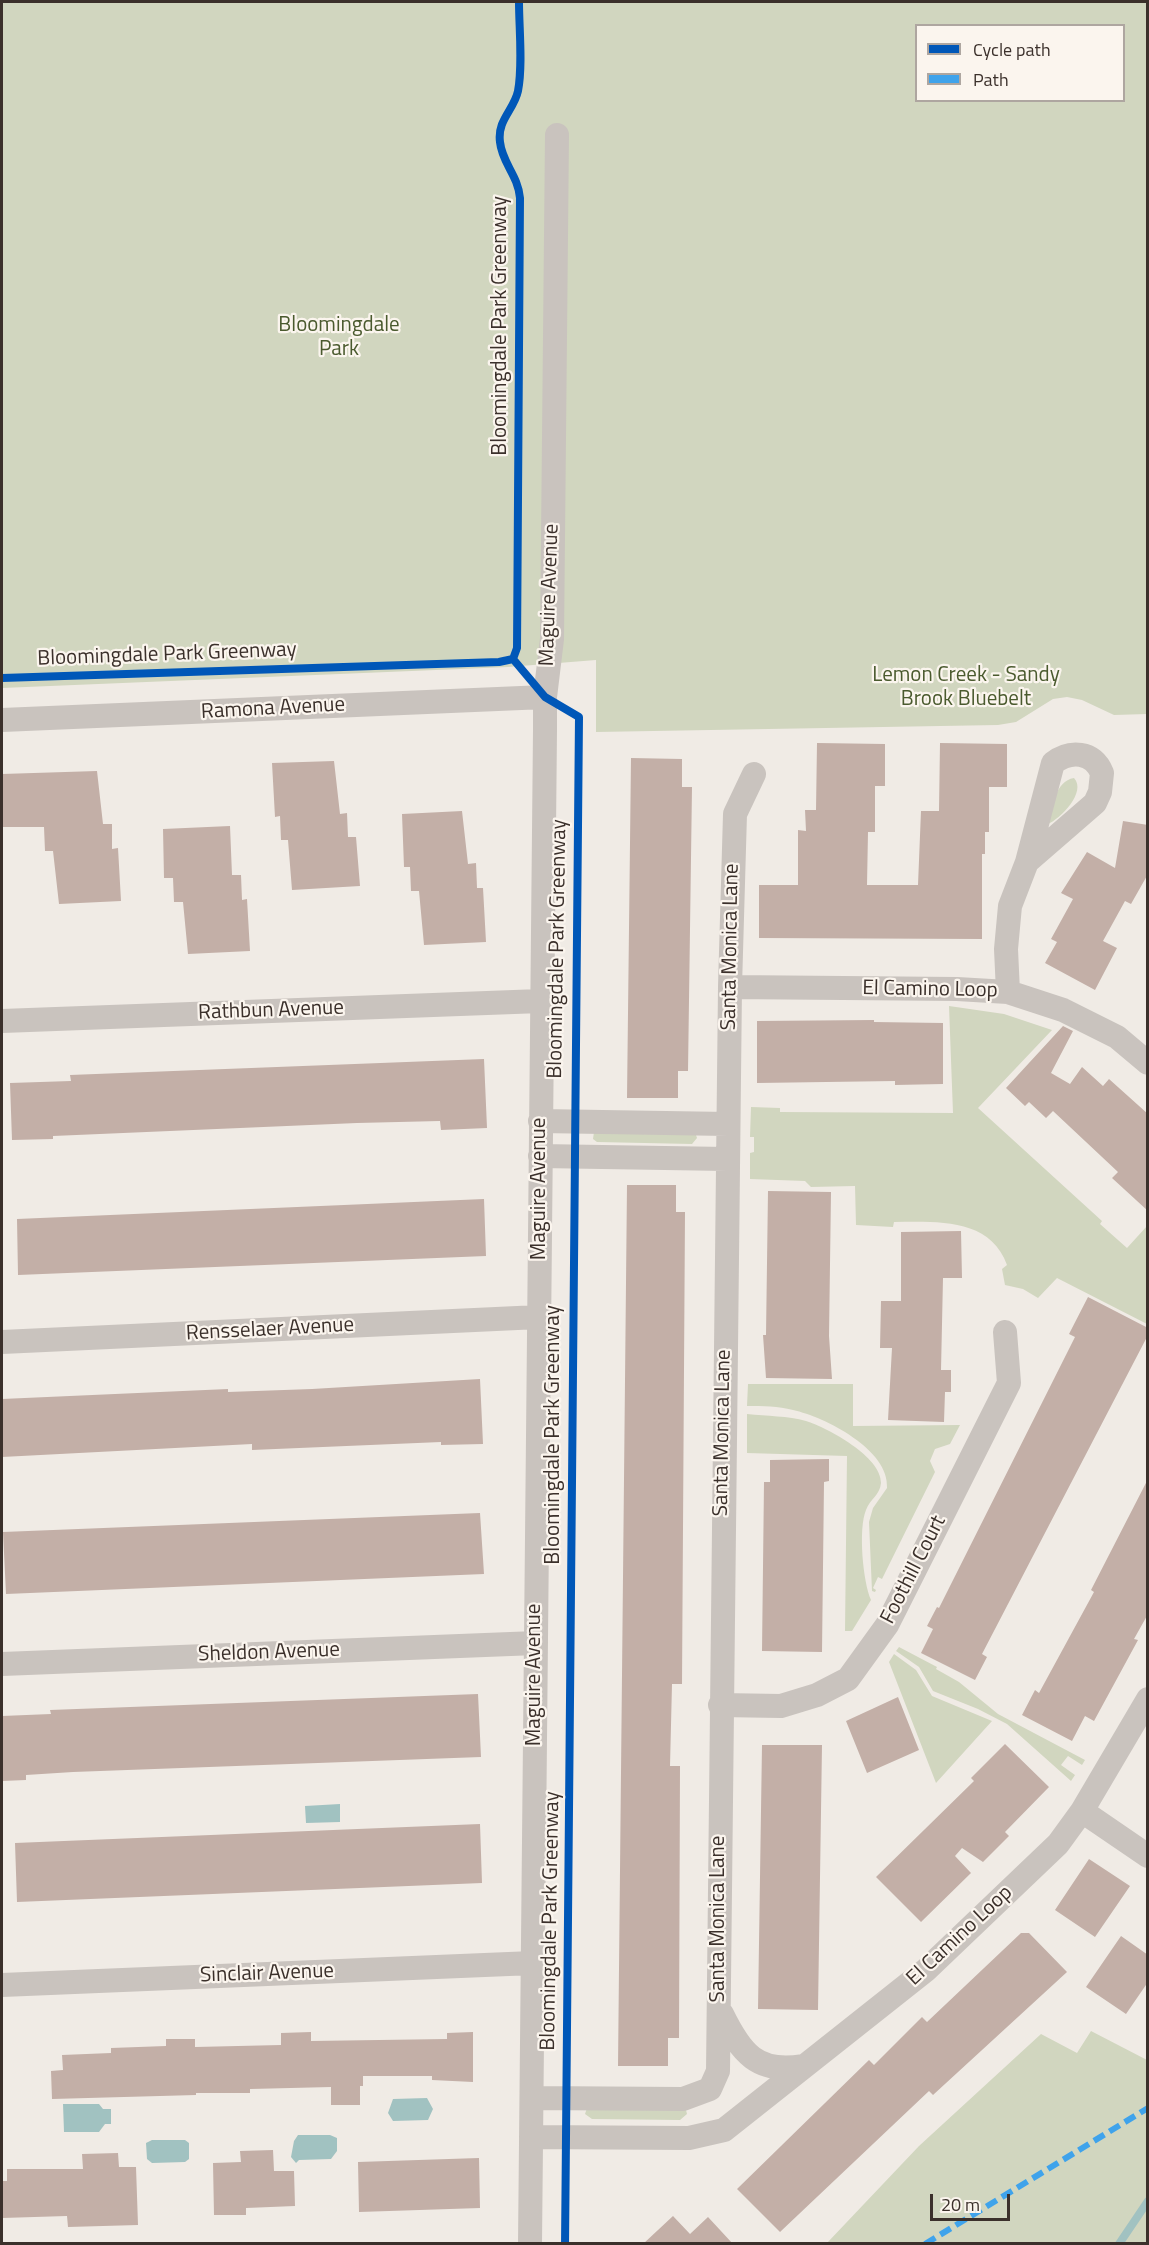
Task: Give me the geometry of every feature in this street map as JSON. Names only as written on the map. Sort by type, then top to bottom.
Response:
[{"type":"street","name":"Maguire Avenue","points":[[530,2244],[541,1001],[545,697],[552,647],[556,135]]},
{"type":"street","name":"Ramona Avenue","points":[[2,720],[545,697]]},
{"type":"street","name":"Santa Monica Lane","points":[[532,2098],[683,2099],[706,2092],[715,2082],[718,2071],[729,987],[735,814],[754,774]]},
{"type":"street","points":[[1008,992],[1006,950],[1011,906],[1027,861]]},
{"type":"street","name":"El Camino Loop","points":[[729,987],[957,988],[1008,992],[1063,1010],[1108,1033],[1148,1063]]},
{"type":"street","name":"Rathbun Avenue","points":[[2,1021],[541,1001]]},
{"type":"street","points":[[540,1121],[728,1124]]},
{"type":"street","points":[[540,1156],[727,1159]]},
{"type":"street","name":"Rensselaer Avenue","points":[[2,1342],[538,1317]]},
{"type":"street","name":"Foothill Court","points":[[720,1705],[781,1706],[817,1695],[848,1679],[869,1653],[887,1625],[1009,1383],[1005,1332]]},
{"type":"street","name":"Sheldon Avenue","points":[[2,1664],[536,1643]]},
{"type":"street","name":"El Camino Loop","points":[[531,2137],[689,2138],[724,2130],[926,1970],[1058,1844],[1082,1811],[1148,1699]]},
{"type":"street","points":[[1082,1811],[1148,1856]]},
{"type":"street","name":"Sinclair Avenue","points":[[2,1984],[533,1963]]},
{"type":"street","points":[[719,2009],[734,2040],[759,2061],[773,2068],[803,2066]]},
{"type":"green space","name":"Bloomingdale Park","points":[[2,2],[1147,2],[1147,714],[1114,715],[1082,700],[1067,697],[1053,699],[1016,722],[998,725],[596,732],[596,660],[508,667],[2,688]]},
{"type":"green space","points":[[1074,778],[1077,784],[1075,797],[1059,817],[1048,824],[1058,790],[1062,784]]},
{"type":"green space","points":[[949,1006],[1004,1014],[1052,1030],[978,1108],[1102,1221],[1100,1224],[1127,1248],[1147,1226],[1147,1324],[1057,1278],[1038,1298],[1023,1289],[1005,1285],[1002,1269],[1007,1265],[999,1249],[975,1230],[927,1222],[894,1222],[893,1227],[856,1225],[855,1186],[811,1187],[805,1181],[750,1179],[750,1153],[754,1152],[754,1137],[750,1137],[751,1107],[780,1108],[780,1112],[953,1113]]},
{"type":"green space","points":[[594,1132],[696,1135],[697,1138],[692,1144],[597,1142],[593,1139]]},
{"type":"green space","points":[[748,1384],[853,1384],[853,1426],[960,1425],[950,1444],[935,1449],[930,1461],[935,1472],[882,1579],[878,1577],[873,1588],[875,1592],[872,1591],[869,1522],[873,1508],[887,1488],[885,1474],[878,1461],[853,1437],[822,1420],[787,1409],[747,1406]]},
{"type":"green space","points":[[747,1414],[792,1418],[816,1425],[840,1437],[864,1454],[879,1473],[880,1487],[866,1510],[862,1530],[864,1569],[871,1600],[852,1631],[845,1631],[847,1456],[747,1453]]},
{"type":"green space","points":[[899,1647],[937,1667],[936,1669],[959,1682],[998,1714],[1085,1760],[1082,1765],[1068,1756],[1061,1765],[1075,1775],[1071,1781],[1007,1724],[978,1709],[933,1691],[919,1667],[896,1651]]},
{"type":"green space","points":[[894,1654],[916,1670],[932,1696],[992,1721],[936,1783],[889,1662]]},
{"type":"green space","points":[[1091,2031],[1147,2060],[1147,2243],[827,2243],[919,2146],[1041,2034],[1077,2053]]},
{"type":"green space","points":[[587,2108],[686,2110],[687,2114],[680,2120],[592,2119],[585,2114]]},
{"type":"water","points":[[340,1804],[340,1822],[306,1823],[305,1806]]},
{"type":"water","points":[[427,2098],[433,2109],[428,2120],[393,2121],[388,2113],[393,2099]]},
{"type":"water","points":[[63,2104],[99,2104],[103,2109],[111,2109],[111,2124],[105,2124],[99,2132],[64,2132]]},
{"type":"water","points":[[298,2135],[330,2135],[337,2138],[337,2151],[331,2159],[299,2160],[296,2163],[291,2157],[294,2141]]},
{"type":"water","points":[[152,2140],[185,2140],[189,2143],[189,2159],[185,2162],[152,2163],[147,2159],[146,2143]]},
{"type":"building","points":[[817,743],[885,744],[885,786],[875,786],[875,832],[868,832],[867,885],[918,885],[921,811],[939,811],[940,743],[1007,744],[1007,787],[989,787],[989,832],[985,832],[985,854],[982,854],[982,939],[759,938],[759,885],[798,885],[798,830],[806,831],[805,810],[816,810]]},
{"type":"building","points":[[631,758],[682,759],[682,787],[692,787],[688,1071],[678,1071],[678,1098],[627,1098]]},
{"type":"building","points":[[334,761],[340,814],[347,813],[348,837],[356,837],[360,886],[292,890],[288,840],[281,840],[280,816],[275,817],[272,763]]},
{"type":"building","points":[[97,771],[103,824],[112,824],[112,849],[118,848],[121,901],[59,904],[53,851],[45,851],[44,827],[2,827],[2,774]]},
{"type":"building","points":[[462,811],[468,864],[476,863],[477,888],[483,888],[486,942],[424,945],[419,891],[411,891],[410,867],[404,867],[402,814]]},
{"type":"building","points":[[1123,821],[1148,825],[1148,874],[1131,904],[1125,901],[1103,941],[1117,948],[1095,990],[1045,963],[1057,942],[1051,939],[1073,899],[1061,893],[1087,852],[1115,868]]},
{"type":"building","points":[[230,826],[232,875],[241,875],[242,900],[247,899],[250,951],[188,954],[183,902],[174,902],[173,878],[164,878],[163,829]]},
{"type":"building","points":[[874,1020],[874,1022],[943,1023],[943,1084],[895,1085],[895,1081],[757,1083],[757,1021]]},
{"type":"building","points":[[1063,1026],[1073,1031],[1051,1073],[1070,1084],[1082,1067],[1103,1086],[1109,1079],[1148,1114],[1148,1211],[1112,1178],[1118,1172],[1053,1111],[1046,1118],[1029,1102],[1025,1106],[1006,1088]]},
{"type":"building","points":[[484,1059],[487,1128],[441,1130],[440,1121],[357,1123],[53,1136],[53,1139],[12,1140],[10,1083],[71,1081],[70,1075]]},
{"type":"building","points":[[627,1185],[676,1185],[676,1212],[685,1212],[682,1684],[672,1684],[670,1766],[680,1766],[679,2038],[668,2038],[668,2066],[618,2066]]},
{"type":"building","points":[[768,1191],[831,1192],[829,1336],[832,1379],[766,1378],[763,1335],[766,1335]]},
{"type":"building","points":[[484,1199],[486,1256],[18,1275],[17,1219]]},
{"type":"building","points":[[961,1231],[962,1278],[943,1278],[941,1370],[951,1370],[951,1392],[945,1392],[944,1422],[888,1420],[892,1348],[880,1348],[881,1301],[901,1301],[901,1232]]},
{"type":"building","points":[[1088,1297],[1148,1328],[1148,1335],[982,1654],[987,1657],[975,1680],[921,1653],[933,1629],[927,1626],[937,1607],[939,1608],[1075,1337],[1069,1334]]},
{"type":"building","points":[[480,1379],[483,1444],[441,1445],[441,1442],[252,1450],[252,1444],[2,1457],[2,1399],[228,1389],[228,1392],[312,1389]]},
{"type":"building","points":[[829,1459],[829,1481],[824,1482],[822,1652],[762,1651],[764,1482],[770,1482],[770,1460]]},
{"type":"building","points":[[1148,1479],[1148,1614],[1134,1639],[1138,1640],[1094,1721],[1085,1716],[1072,1741],[1022,1715],[1035,1690],[1039,1693],[1094,1592],[1091,1590]]},
{"type":"building","points":[[480,1513],[484,1574],[6,1594],[3,1532]]},
{"type":"building","points":[[478,1694],[481,1757],[73,1772],[26,1775],[26,1780],[2,1781],[2,1716],[51,1714],[50,1710]]},
{"type":"building","points":[[898,1697],[919,1750],[867,1773],[846,1721]]},
{"type":"building","points":[[1005,1744],[1049,1787],[1005,1832],[1009,1836],[983,1862],[962,1848],[955,1856],[971,1873],[921,1922],[876,1877],[974,1781],[971,1778]]},
{"type":"building","points":[[762,1745],[822,1745],[818,2010],[758,2009]]},
{"type":"building","points":[[480,1824],[482,1883],[17,1902],[15,1843]]},
{"type":"building","points":[[1089,1859],[1130,1886],[1095,1937],[1055,1910]]},
{"type":"building","points":[[1021,1933],[1029,1933],[1067,1972],[933,2095],[929,2091],[780,2232],[737,2189],[869,2060],[874,2065],[922,2017],[927,2022]]},
{"type":"building","points":[[1121,1936],[1148,1955],[1148,1982],[1126,2014],[1086,1987]]},
{"type":"building","points":[[311,2032],[311,2041],[447,2039],[447,2033],[473,2032],[473,2082],[432,2080],[432,2076],[363,2076],[363,2086],[360,2086],[360,2105],[331,2105],[331,2087],[250,2089],[250,2093],[52,2099],[51,2071],[63,2070],[62,2055],[111,2053],[111,2048],[166,2046],[166,2039],[195,2039],[195,2047],[281,2045],[281,2033]]},
{"type":"building","points":[[273,2150],[274,2171],[294,2171],[295,2206],[246,2208],[246,2215],[214,2215],[213,2163],[241,2162],[240,2151]]},
{"type":"building","points":[[118,2153],[119,2167],[136,2167],[138,2225],[68,2227],[67,2216],[2,2218],[2,2181],[7,2181],[7,2169],[83,2169],[82,2154]]},
{"type":"building","points":[[479,2158],[480,2208],[359,2212],[358,2162]]},
{"type":"building","points":[[673,2216],[690,2234],[708,2217],[733,2244],[643,2244]]},
{"type":"waterway","points":[[1119,2244],[1148,2201]]},
{"type":"marked path","points":[[925,2244],[1148,2108]]},
{"type":"cycle path","name":"Bloomingdale Park Greenway","points":[[2,678],[499,662],[513,659],[517,648],[520,198],[516,182],[501,149],[500,134],[503,121],[518,91],[521,58],[519,2]]},
{"type":"cycle path","name":"Bloomingdale Park Greenway","points":[[513,659],[545,697],[579,717],[565,2244]]},
{"type":"park label","name":"Lemon Creek - Sandy Brook Bluebelt","points":[[966,688]]}]
